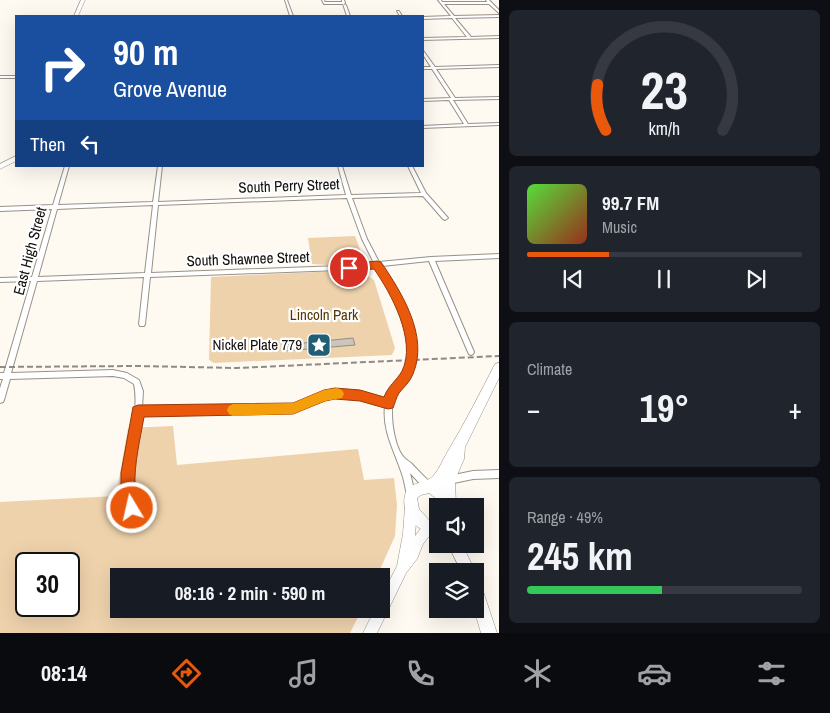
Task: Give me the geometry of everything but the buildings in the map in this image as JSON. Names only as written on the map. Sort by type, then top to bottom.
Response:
[{"type":"main road","points":[[76,15],[83,0]]},
{"type":"main road","points":[[0,167],[15,159]]},
{"type":"main road","points":[[429,526],[420,522],[411,502],[417,489],[436,484],[440,479],[451,455],[459,446],[499,366]]},
{"type":"main road","points":[[450,498],[451,475],[458,459],[459,446]]},
{"type":"main road","points":[[429,486],[445,498]]},
{"type":"main road","points":[[402,569],[413,556],[421,536],[429,532]]},
{"type":"main road","points":[[454,553],[463,563]]},
{"type":"main road","points":[[484,617],[489,633]]},
{"type":"street","points":[[286,0],[292,15]]},
{"type":"street","points":[[323,0],[326,4],[336,4],[344,3],[343,0]]},
{"type":"street","points":[[440,2],[489,1],[499,12]]},
{"type":"street","points":[[440,2],[470,38]]},
{"type":"street","points":[[344,5],[349,15]]},
{"type":"street","points":[[424,18],[499,16]]},
{"type":"street","points":[[424,39],[499,37]]},
{"type":"street","points":[[424,53],[467,125]]},
{"type":"street","points":[[493,66],[499,73]]},
{"type":"street","points":[[424,68],[499,66]]},
{"type":"street","points":[[0,77],[15,77]]},
{"type":"street","points":[[424,100],[499,98]]},
{"type":"street","points":[[424,127],[499,124]]},
{"type":"street","name":"East High Street","points":[[0,400],[4,376],[35,279],[67,167]]},
{"type":"street","points":[[142,324],[160,167]]},
{"type":"street","points":[[340,167],[364,239],[377,265],[397,296],[409,328],[412,344],[407,375],[392,393],[388,404],[389,428],[397,455],[408,478],[411,502],[409,534],[402,569],[370,633]]},
{"type":"street","points":[[410,167],[424,194],[445,218]]},
{"type":"street","name":"South Perry Street","points":[[155,203],[424,194]]},
{"type":"street","points":[[0,209],[155,203]]},
{"type":"street","name":"South Shawnee Street","points":[[0,280],[329,269],[431,259],[499,256]]},
{"type":"street","points":[[431,259],[471,352]]},
{"type":"street","points":[[4,376],[113,373],[125,375],[137,382],[140,388],[138,411],[128,473],[128,489],[132,508]]},
{"type":"street","points":[[138,411],[293,408],[324,396],[335,394],[360,395],[388,404]]},
{"type":"street","points":[[397,455],[429,486]]},
{"type":"street","points":[[451,475],[499,474]]},
{"type":"green space","points":[[355,236],[364,260],[328,265],[312,264],[308,238]]},
{"type":"green space","name":"Lincoln Park","points":[[358,270],[374,280],[395,348],[392,355],[214,363],[209,360],[211,277]]},
{"type":"green space","points":[[173,426],[177,465],[358,449],[364,480],[394,478],[397,505],[395,536],[381,568],[110,568],[110,618],[358,618],[350,633],[0,633],[0,502],[116,496],[128,428]]},
{"type":"railway","points":[[0,367],[137,366],[237,368],[499,356]]},
{"type":"slow traffic","points":[[233,410],[293,408],[303,406],[324,396],[337,394]]},
{"type":"place","name":"Nickel Plate 779","points":[[319,345]]},
{"type":"route","points":[[132,508],[128,489],[128,473],[138,411],[293,408],[303,406],[324,396],[348,393],[388,404],[392,393],[407,375],[412,354],[409,328],[395,291],[377,265],[349,268]]}]
